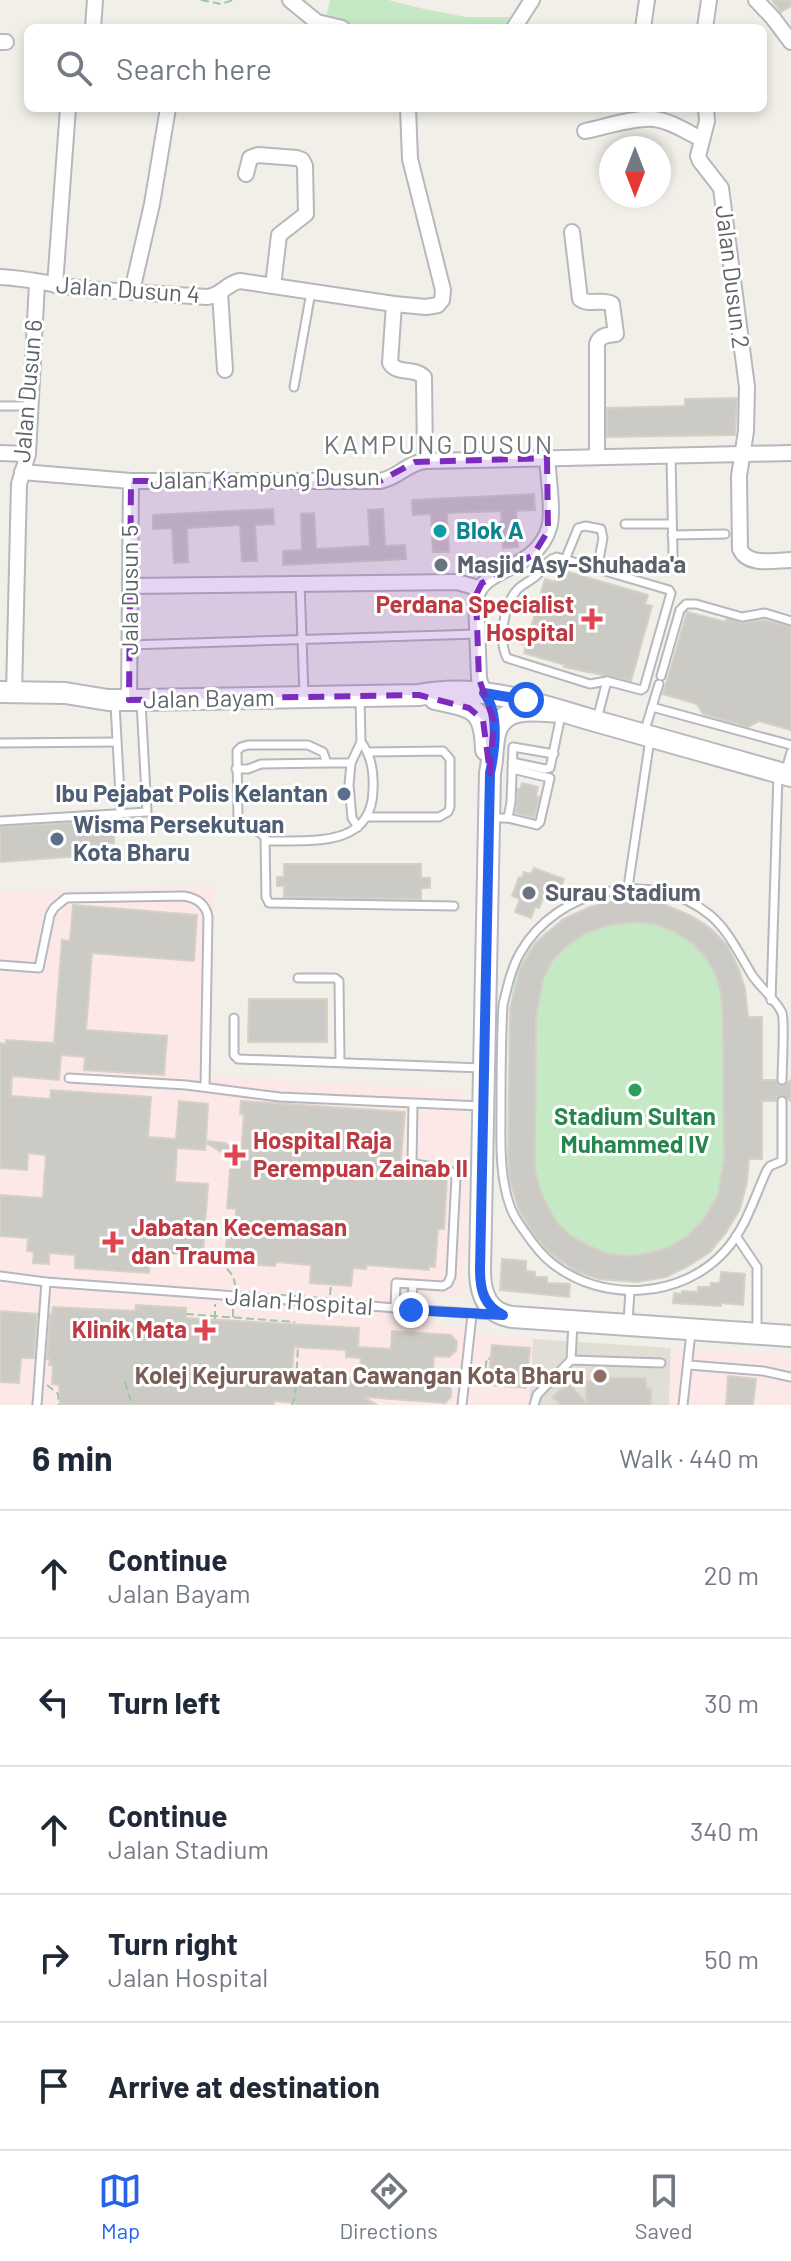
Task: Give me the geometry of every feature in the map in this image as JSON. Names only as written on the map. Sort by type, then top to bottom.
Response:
[{"type":"street","points":[[93,24],[95,0]]},
{"type":"street","points":[[290,0],[317,22],[325,24]]},
{"type":"street","points":[[517,24],[532,0]]},
{"type":"street","points":[[644,24],[647,0]]},
{"type":"street","points":[[706,24],[709,0]]},
{"type":"street","points":[[756,0],[791,42]]},
{"type":"street","points":[[55,285],[68,112]]},
{"type":"street","points":[[132,291],[152,204],[167,112]]},
{"type":"street","name":"Jalan Dusun 4","points":[[0,277],[90,289],[207,297],[240,281],[394,304],[438,305],[443,295],[410,159],[408,112]]},
{"type":"street","name":"Jalan Dusun 2","points":[[706,112],[707,121],[698,153],[700,161],[722,190],[747,387],[746,431],[739,476],[742,554],[751,560],[791,560]]},
{"type":"street","points":[[585,131],[655,119],[701,139]]},
{"type":"street","points":[[246,174],[250,158],[258,155],[300,158],[305,166],[306,214],[279,235],[273,286]]},
{"type":"street","points":[[572,232],[580,299],[587,303],[607,301],[614,309],[616,334],[599,338],[597,344],[597,457]]},
{"type":"street","name":"Jalan Dusun 6","points":[[3,700],[19,484],[28,454],[37,283]]},
{"type":"street","points":[[220,293],[225,370]]},
{"type":"street","points":[[394,304],[390,363],[397,370],[420,373],[424,377],[425,461]]},
{"type":"street","points":[[0,453],[28,454]]},
{"type":"street","name":"Jalan Kampung Dusun","points":[[22,472],[131,481],[380,481],[388,480],[415,462],[425,461],[791,453]]},
{"type":"street","points":[[503,1315],[488,1306],[480,1281],[483,1106],[490,1073],[499,818],[490,773],[494,738],[491,702],[479,679],[476,599],[478,588],[486,580],[533,555],[548,531],[547,458]]},
{"type":"street","name":"Jala Dusun 5","points":[[123,700],[129,645],[131,481]]},
{"type":"street","points":[[130,586],[457,582],[478,588]]},
{"type":"street","name":"Jalan Bayam","points":[[3,700],[66,706],[123,700],[419,695],[445,690],[484,693],[526,700],[784,774]]},
{"type":"street","name":"Jalan Bayam","points":[[419,695],[458,704],[478,713],[485,729],[490,773]]},
{"type":"street","name":"Jalan Bayam","points":[[494,738],[501,720],[509,714],[562,712]]},
{"type":"street","name":"Jalan Hospital","points":[[503,1315],[791,1336]]},
{"type":"lane","points":[[294,387],[311,292]]},
{"type":"lane","points":[[0,406],[30,406]]},
{"type":"lane","points":[[671,456],[673,555]]},
{"type":"lane","points":[[625,524],[672,524]]},
{"type":"lane","points":[[561,559],[578,528],[601,529],[603,538],[597,570]]},
{"type":"lane","points":[[672,535],[725,534]]},
{"type":"lane","points":[[543,540],[561,559]]},
{"type":"lane","points":[[549,559],[561,559],[597,570],[671,593],[641,690],[607,681],[590,684],[510,659],[504,654],[509,601],[518,589],[539,574],[549,559]]},
{"type":"lane","points":[[300,584],[304,697]]},
{"type":"lane","points":[[628,887],[652,707],[680,610],[686,604],[696,604],[742,617],[765,613],[791,621]]},
{"type":"lane","points":[[129,645],[477,634]]},
{"type":"lane","points":[[596,721],[607,681]]},
{"type":"lane","points":[[358,827],[352,818],[350,804],[351,763],[361,742],[360,696]]},
{"type":"lane","points":[[121,813],[116,742],[123,700]]},
{"type":"lane","points":[[0,821],[147,812],[123,700]]},
{"type":"lane","points":[[652,707],[791,745]]},
{"type":"lane","points":[[512,765],[547,769],[551,766],[562,712]]},
{"type":"lane","points":[[0,743],[116,742]]},
{"type":"lane","points":[[266,841],[335,838],[358,827],[368,817],[373,807],[374,786],[368,752],[361,742]]},
{"type":"lane","points":[[327,763],[323,752],[308,745],[248,745],[237,751],[238,824],[243,829],[261,832],[266,841],[266,897],[269,903],[454,906]]},
{"type":"lane","points":[[512,765],[550,780],[540,824],[499,818],[511,802],[512,748],[515,746],[554,754]]},
{"type":"lane","points":[[368,752],[443,751],[450,759],[448,812],[439,817],[368,817]]},
{"type":"lane","points":[[771,1000],[784,774],[791,752]]},
{"type":"lane","points":[[236,769],[261,764],[351,763]]},
{"type":"lane","points":[[782,1080],[787,1013],[771,1000],[752,975],[723,928],[710,915],[675,895],[652,888],[628,887],[594,896],[558,913],[536,932],[519,954],[508,984],[490,1073],[503,1176],[510,1207],[523,1229],[537,1249],[573,1277],[599,1287],[630,1291],[653,1289],[684,1280],[708,1267],[726,1251],[751,1210],[767,1170],[786,1161],[782,1101]]},
{"type":"lane","points":[[0,965],[39,968],[50,915],[66,898],[184,896],[198,901],[207,910],[208,917],[205,1086]]},
{"type":"lane","points":[[298,978],[335,978],[339,981],[340,1062]]},
{"type":"lane","points":[[234,1018],[234,1055],[238,1059],[340,1062],[490,1073]]},
{"type":"lane","points":[[69,1078],[205,1086],[272,1096],[483,1106]]},
{"type":"lane","points":[[395,1309],[396,1283],[443,1286],[450,1280],[457,1181],[450,1169],[417,1165],[410,1159],[413,1104]]},
{"type":"lane","points":[[736,1236],[757,1267],[757,1333]]},
{"type":"lane","name":"Jalan Hospital","points":[[0,1276],[46,1282],[503,1315]]},
{"type":"lane","points":[[37,1405],[46,1282]]},
{"type":"lane","points":[[411,1310],[413,1285]]},
{"type":"lane","points":[[628,1325],[630,1291]]},
{"type":"lane","points":[[462,1405],[472,1315]]},
{"type":"lane","points":[[534,1405],[537,1395],[571,1360],[573,1321]]},
{"type":"lane","points":[[683,1405],[691,1329]]},
{"type":"lane","points":[[571,1360],[661,1363]]},
{"type":"lane","points":[[689,1365],[763,1371],[791,1377]]},
{"type":"path","points":[[201,0],[221,4],[233,0]]},
{"type":"path","points":[[158,1252],[192,1255],[224,1266],[234,1277],[233,1317]]},
{"type":"path","points":[[215,1318],[216,1295]]},
{"type":"path","points":[[186,1314],[295,1322]]},
{"type":"path","points":[[292,1405],[298,1347]]},
{"type":"path","points":[[39,1381],[58,1394],[59,1405]]},
{"type":"path","points":[[125,1382],[132,1405]]},
{"type":"highlighted area","points":[[547,458],[548,531],[533,555],[482,583],[476,595],[479,679],[494,721],[490,773],[483,720],[469,708],[419,695],[129,700],[131,481],[380,481],[415,462]]},
{"type":"shaded area","name":"Hospital Raja Perempuan Zainab II","points":[[214,887],[211,1077],[464,1090],[463,1114],[469,1122],[469,1188],[463,1290],[459,1296],[431,1294],[429,1325],[464,1328],[465,1334],[533,1339],[529,1405],[0,1405],[0,891]]},
{"type":"shaded area","name":"Kolej Kejururawatan Cawangan Kota Bharu","points":[[533,1339],[671,1348],[669,1405],[529,1405]]},
{"type":"shaded area","points":[[671,1348],[791,1357],[791,1405],[669,1405]]},
{"type":"green space","points":[[330,0],[388,0],[466,17],[510,17],[509,24],[325,22]]},
{"type":"green space","name":"Stadium Sultan Muhammed IV","points":[[618,900],[648,902],[678,909],[716,932],[735,960],[748,1016],[762,1017],[762,1159],[749,1159],[746,1190],[740,1208],[708,1253],[687,1268],[663,1277],[638,1281],[613,1281],[588,1275],[565,1265],[545,1250],[520,1216],[508,1166],[510,1009],[520,965],[528,950],[553,927],[568,918]]},
{"type":"building","points":[[772,0],[791,0],[791,6],[781,12]]},
{"type":"building","points":[[737,398],[735,435],[607,437],[607,408],[685,406],[685,399]]},
{"type":"building","name":"Blok A","points":[[534,494],[535,510],[516,511],[518,547],[503,548],[501,511],[447,513],[449,552],[433,552],[431,514],[413,515],[412,500]]},
{"type":"building","points":[[273,509],[274,524],[255,525],[257,561],[242,561],[240,525],[187,528],[188,562],[174,563],[172,528],[153,529],[153,515]]},
{"type":"building","points":[[383,509],[385,546],[405,545],[406,559],[283,565],[283,551],[302,550],[301,514],[314,513],[316,549],[370,546],[368,510]]},
{"type":"building","name":"Perdana Specialist Hospital","points":[[558,569],[648,595],[645,604],[652,606],[631,681],[564,667],[524,653],[526,645],[515,642],[519,628],[530,631],[545,579],[555,582]]},
{"type":"building","points":[[687,612],[726,622],[727,619],[742,623],[764,620],[791,627],[791,730],[759,721],[748,727],[703,714],[697,704],[663,694]]},
{"type":"building","points":[[522,783],[538,787],[534,818],[516,813],[518,789]]},
{"type":"building","name":"Wisma Persekutuan Kota Bharu","points":[[104,821],[104,834],[114,834],[114,843],[105,843],[106,854],[0,862],[0,827]]},
{"type":"building","points":[[284,864],[421,864],[421,878],[430,878],[430,888],[421,888],[421,899],[284,897],[284,886],[277,886],[277,877],[284,877]]},
{"type":"building","name":"Surau Stadium","points":[[534,868],[564,879],[560,889],[548,885],[539,908],[535,907],[531,918],[515,912],[520,899],[512,896],[519,877],[522,878],[524,872],[531,874]]},
{"type":"building","points":[[618,900],[661,903],[711,929],[727,945],[739,969],[748,1017],[762,1017],[762,1080],[776,1080],[778,1085],[783,1086],[791,1080],[791,1101],[781,1095],[776,1101],[762,1101],[762,1159],[749,1159],[740,1209],[727,1231],[710,1252],[690,1265],[666,1277],[637,1282],[599,1279],[576,1271],[549,1252],[519,1210],[510,1181],[510,1009],[520,968],[535,944],[563,919],[590,907]],"holes":[[[636,922],[657,925],[693,944],[707,959],[717,978],[723,1017],[724,1159],[718,1195],[701,1223],[686,1237],[667,1248],[643,1254],[610,1254],[570,1235],[551,1213],[541,1193],[535,1169],[536,1017],[543,979],[552,961],[563,949],[586,933],[610,925]]]},
{"type":"building","points":[[73,905],[197,915],[194,961],[92,953],[86,1030],[167,1036],[164,1075],[84,1070],[85,1057],[61,1055],[59,1080],[12,1076],[11,1096],[50,1099],[51,1090],[151,1097],[148,1137],[176,1139],[179,1101],[208,1104],[206,1141],[225,1143],[241,1154],[244,1114],[240,1114],[241,1101],[405,1112],[400,1170],[447,1177],[444,1229],[438,1229],[435,1267],[429,1266],[429,1270],[367,1265],[366,1269],[353,1268],[351,1286],[310,1283],[311,1265],[234,1263],[232,1248],[226,1247],[227,1232],[235,1233],[236,1209],[227,1208],[231,1158],[206,1143],[205,1150],[177,1148],[175,1182],[208,1184],[203,1253],[158,1250],[158,1254],[150,1254],[149,1273],[75,1268],[75,1255],[49,1253],[49,1264],[33,1263],[34,1252],[27,1251],[28,1238],[0,1236],[0,1195],[43,1198],[46,1155],[28,1153],[27,1170],[0,1168],[0,1043],[6,1044],[6,1040],[54,1043],[62,940],[70,941]]},
{"type":"building","points":[[249,999],[327,999],[327,1042],[248,1042]]},
{"type":"building","points":[[502,1259],[526,1261],[526,1271],[535,1272],[535,1277],[547,1277],[547,1283],[570,1284],[569,1297],[500,1290]]},
{"type":"building","points":[[721,1272],[745,1274],[743,1305],[673,1303],[674,1293],[698,1292],[698,1287],[720,1283]]},
{"type":"building","points":[[136,1305],[186,1308],[186,1318],[359,1328],[358,1347],[391,1349],[392,1331],[451,1335],[457,1342],[456,1351],[449,1357],[434,1356],[432,1382],[447,1383],[451,1397],[445,1403],[364,1397],[377,1405],[295,1405],[274,1401],[274,1405],[60,1405],[59,1385],[52,1384],[53,1365],[49,1365],[50,1359],[47,1359],[53,1307],[135,1311]],"holes":[[[294,1347],[346,1350],[346,1357],[361,1358],[359,1378],[292,1374]]]},
{"type":"building","points":[[0,1311],[37,1314],[34,1358],[21,1358],[19,1383],[0,1382]]},
{"type":"building","points":[[492,1345],[530,1348],[526,1388],[488,1385]]},
{"type":"building","points":[[728,1376],[756,1379],[753,1405],[726,1405]]},
{"type":"building","points":[[609,1378],[646,1378],[646,1389],[651,1389],[651,1405],[561,1405],[553,1397],[568,1383],[586,1402],[586,1381],[609,1382]]},
{"type":"place","name":"Blok A","points":[[440,531]]},
{"type":"place","name":"Masjid Asy-Shuhada'a","points":[[441,565]]},
{"type":"place","name":"Perdana Specialist Hospital","points":[[592,619]]},
{"type":"place","name":"Ibu Pejabat Polis Kelantan","points":[[344,794]]},
{"type":"place","name":"Wisma Persekutuan Kota Bharu","points":[[57,839]]},
{"type":"place","name":"Surau Stadium","points":[[529,893]]},
{"type":"place","name":"Stadium Sultan Muhammed IV","points":[[635,1090]]},
{"type":"place","name":"Hospital Raja Perempuan Zainab II","points":[[235,1155]]},
{"type":"place","name":"Jabatan Kecemasan dan Trauma","points":[[113,1242]]},
{"type":"place","name":"Klinik Mata","points":[[205,1330]]},
{"type":"place","name":"Kolej Kejururawatan Cawangan Kota Bharu","points":[[600,1376]]},
{"type":"district","name":"KAMPUNG DUSUN","points":[[439,445]]},
{"type":"route","points":[[411,1310],[503,1315],[488,1306],[480,1281],[490,773],[494,738],[491,702],[484,693],[526,700]]}]
